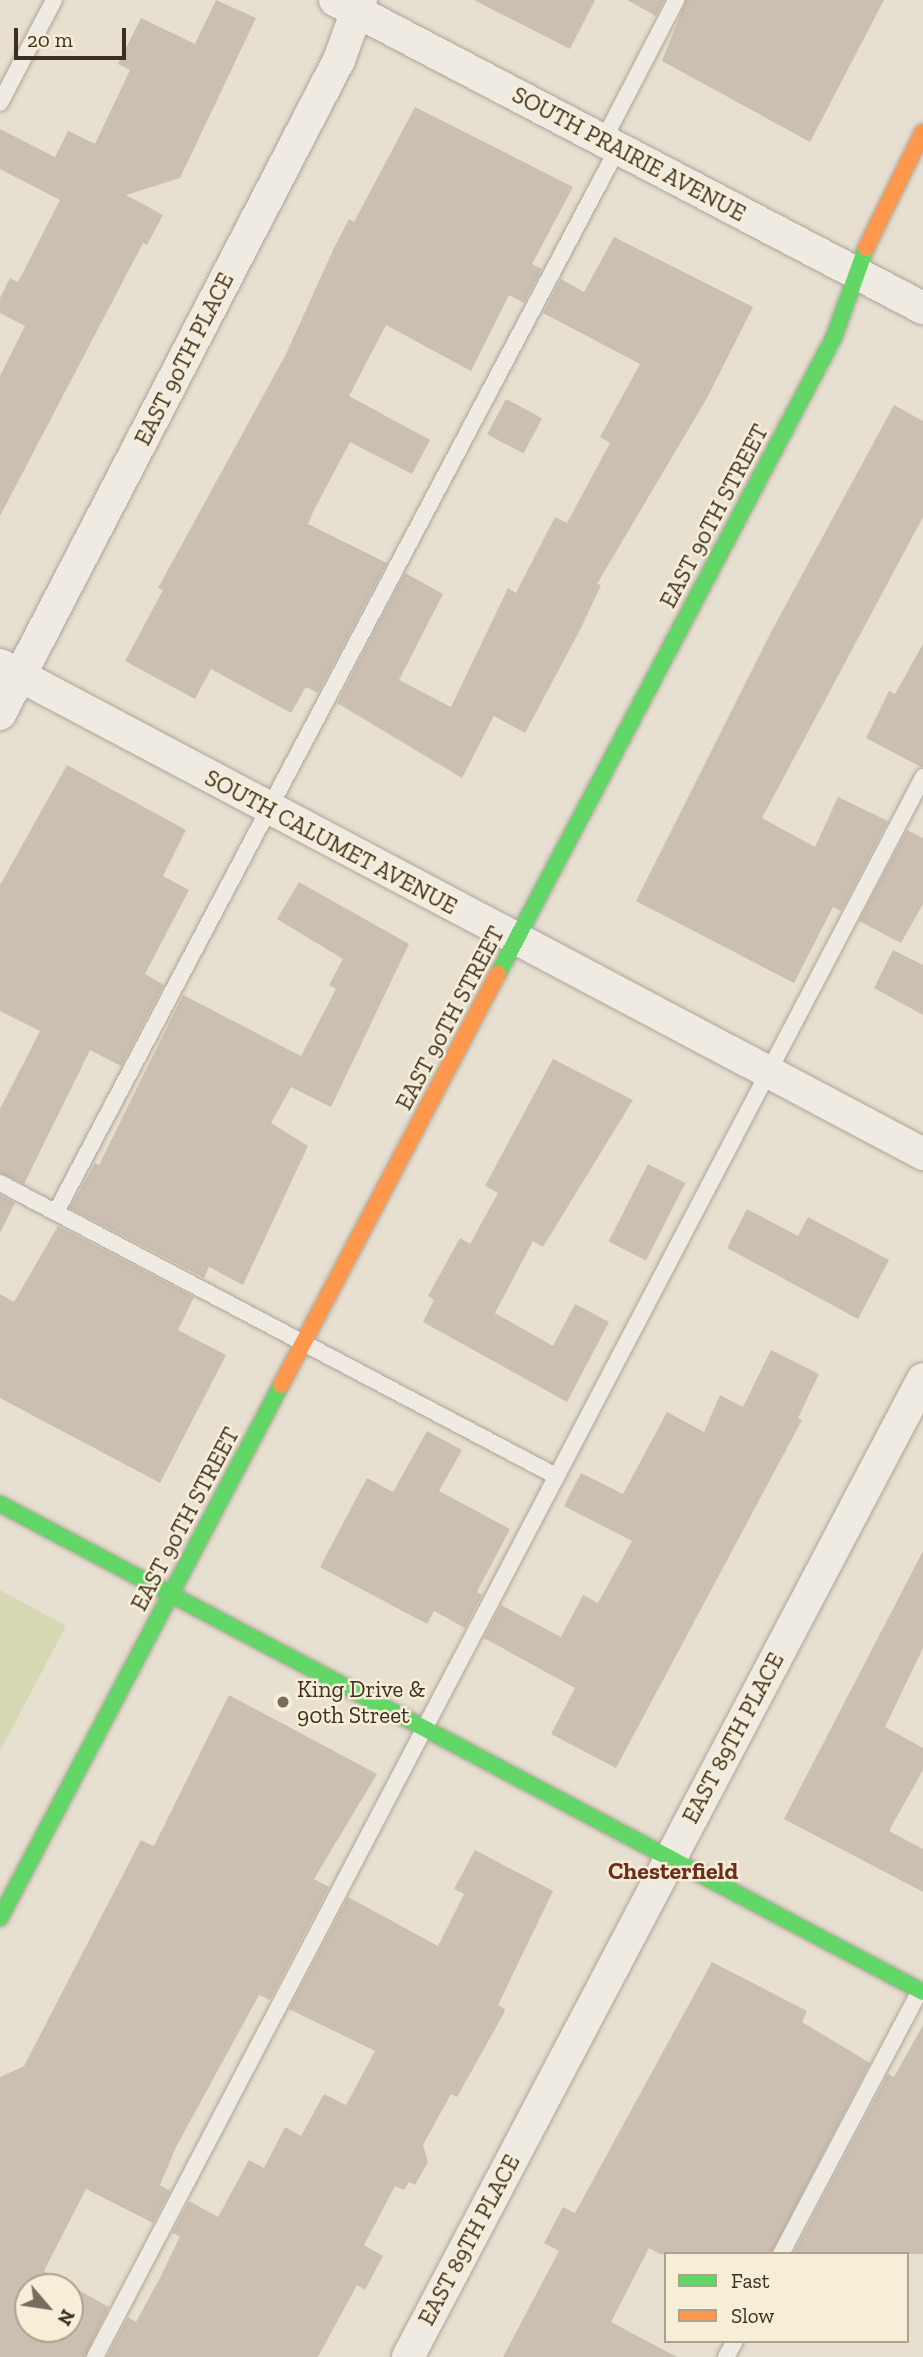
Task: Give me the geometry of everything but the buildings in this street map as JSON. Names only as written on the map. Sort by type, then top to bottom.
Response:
[{"type":"street","name":"SOUTH PRAIRIE AVENUE","points":[[351,4],[923,308]]},
{"type":"street","name":"EAST 90TH PLACE","points":[[0,714],[10,671],[339,60],[351,4]]},
{"type":"street","name":"EAST 90TH STREET","points":[[0,1918],[835,337],[876,220],[923,132]]},
{"type":"street","name":"SOUTH CALUMET AVENUE","points":[[10,671],[923,1154]]},
{"type":"street","name":"EAST 89TH PLACE","points":[[408,2357],[923,1379]]},
{"type":"street","points":[[0,1504],[669,1859],[922,1989]]},
{"type":"lane","points":[[0,103],[54,0]]},
{"type":"lane","points":[[56,1212],[611,144],[676,0]]},
{"type":"lane","points":[[94,2357],[923,777]]},
{"type":"lane","points":[[0,1183],[556,1476]]},
{"type":"lane","points":[[782,2252],[922,1989]]},
{"type":"green space","points":[[0,1590],[66,1626],[0,1751]]},
{"type":"traffic: fast","points":[[498,974],[834,337],[866,248]]},
{"type":"traffic: fast","points":[[0,1918],[281,1385]]},
{"type":"traffic: fast","points":[[0,1504],[923,1992]]},
{"type":"traffic: slow","points":[[866,248],[923,132]]},
{"type":"traffic: slow","points":[[281,1385],[498,974]]},
{"type":"place","name":"King Drive & 90th Street","points":[[283,1702]]},
{"type":"district","name":"Chesterfield","points":[[673,1871]]}]
